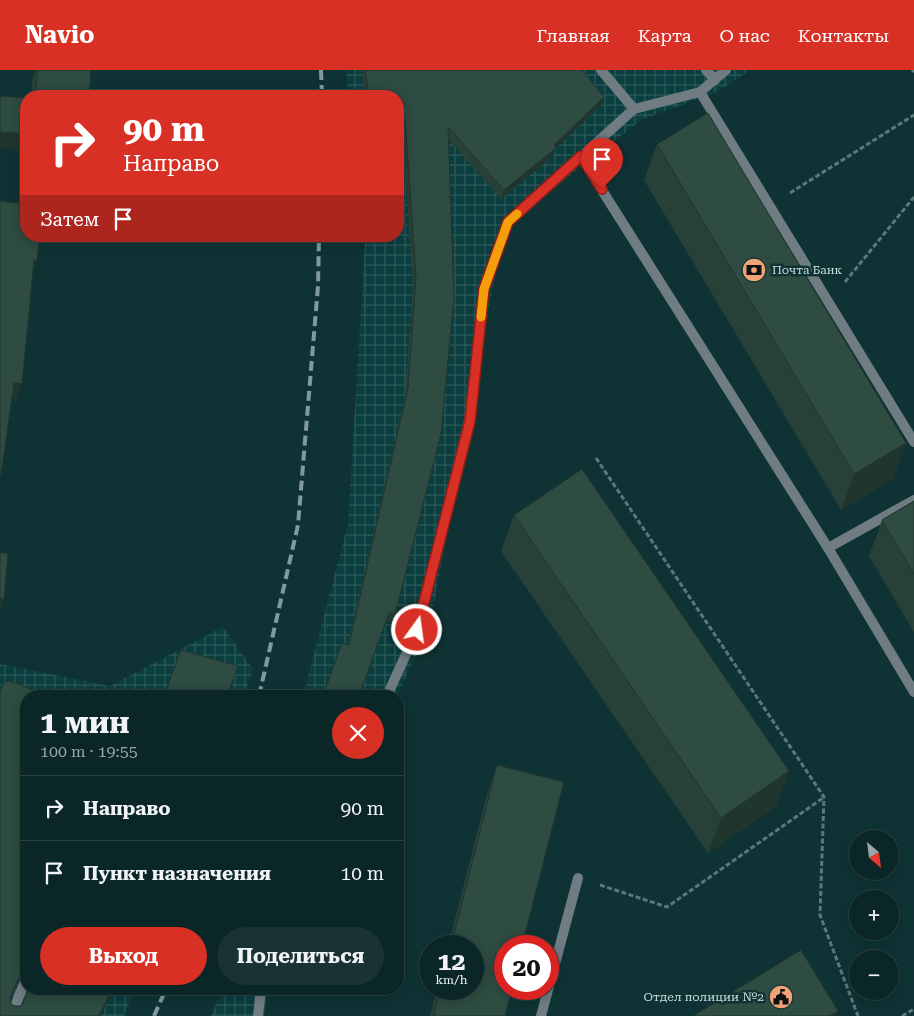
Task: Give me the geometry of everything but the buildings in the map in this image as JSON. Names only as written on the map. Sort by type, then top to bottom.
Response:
[{"type":"lane","points":[[601,70],[634,109]]},
{"type":"lane","points":[[706,70],[715,80]]},
{"type":"lane","points":[[390,690],[417,630],[470,421],[484,289],[508,222],[634,109],[700,92],[726,70]]},
{"type":"lane","points":[[700,92],[914,442]]},
{"type":"lane","points":[[581,156],[828,548],[914,692]]},
{"type":"lane","points":[[828,548],[914,500]]},
{"type":"lane","points":[[541,1016],[578,878]]},
{"type":"lane","points":[[11,1016],[20,993]]},
{"type":"lane","points":[[258,1016],[260,995]]},
{"type":"path","points":[[770,206],[914,115]]},
{"type":"path","points":[[828,302],[914,197]]},
{"type":"path","points":[[596,458],[824,797],[820,915],[858,1016]]},
{"type":"path","points":[[578,878],[667,907],[824,797]]},
{"type":"path","points":[[902,1016],[914,1009]]},
{"type":"shaded area","points":[[346,70],[750,70],[717,92],[643,119],[564,180],[503,233],[430,624],[400,690],[305,690],[348,524],[365,242],[404,242],[404,90],[348,90]]},
{"type":"shaded area","points":[[223,627],[253,669],[246,690],[20,690],[20,995],[133,995],[124,1016],[0,1016],[0,664],[110,686]]},
{"type":"shaded area","points":[[220,995],[266,995],[264,1016],[211,1016]]},
{"type":"railway","points":[[321,70],[322,90]]},
{"type":"railway","points":[[260,690],[298,525],[318,286],[319,242]]},
{"type":"railway","points":[[154,1016],[163,995]]},
{"type":"slow traffic","points":[[481,317],[484,289],[508,222],[517,214]]},
{"type":"place","name":"Почта Банк","points":[[754,270]]},
{"type":"place","name":"Отдел полиции №2","points":[[781,997]]},
{"type":"route","points":[[417,630],[470,421],[484,289],[508,222],[581,156],[602,189]]}]
